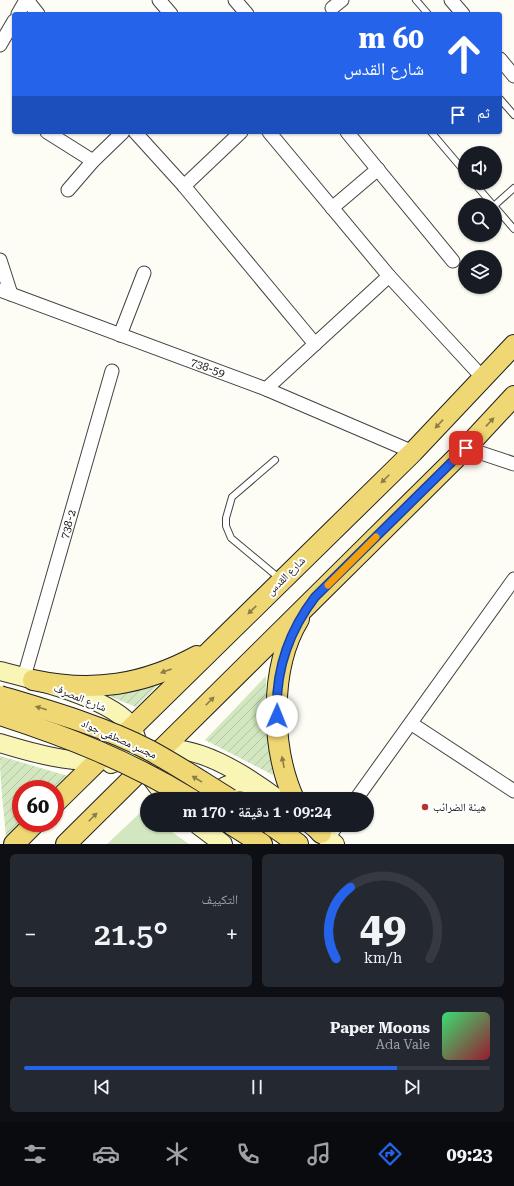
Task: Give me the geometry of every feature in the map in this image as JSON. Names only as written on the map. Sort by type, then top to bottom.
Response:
[{"type":"main road","name":"شارع القدس","points":[[64,794],[412,452],[514,345]]},
{"type":"main road","points":[[66,844],[120,790],[145,754],[182,729],[466,448],[514,396]]},
{"type":"main road","points":[[291,792],[288,786],[280,745],[277,706],[279,684],[291,637],[296,625],[315,597]]},
{"type":"main road","points":[[34,680],[57,685],[89,687],[134,680],[154,675],[185,662],[204,652],[224,638]]},
{"type":"main road","name":"مجسر مصطفى جواد","points":[[0,696],[47,710],[108,732],[142,747],[218,792]]},
{"type":"main road","name":"مجسر مصطفى جواد","points":[[0,715],[101,750],[177,792]]},
{"type":"main road","points":[[14,844],[26,832]]},
{"type":"main road","points":[[243,832],[262,844]]},
{"type":"main road","points":[[281,832],[298,844]]},
{"type":"street","points":[[19,12],[26,0],[36,12]]},
{"type":"street","points":[[159,0],[168,12]]},
{"type":"street","points":[[235,0],[245,12]]},
{"type":"street","points":[[332,8],[342,0]]},
{"type":"street","points":[[451,0],[461,12]]},
{"type":"street","points":[[0,45],[12,24]]},
{"type":"street","points":[[502,61],[514,76]]},
{"type":"street","points":[[50,134],[93,161]]},
{"type":"street","points":[[68,190],[93,161],[121,134]]},
{"type":"street","points":[[137,134],[184,186],[315,344]]},
{"type":"street","points":[[184,186],[239,134]]},
{"type":"street","points":[[271,134],[389,276],[482,378]]},
{"type":"street","points":[[349,134],[453,261]]},
{"type":"street","points":[[332,208],[378,168]]},
{"type":"street","points":[[0,260],[5,292]]},
{"type":"street","points":[[120,335],[144,273]]},
{"type":"street","points":[[266,390],[389,276]]},
{"type":"street","name":"738-59","points":[[5,292],[266,390],[412,452]]},
{"type":"street","name":"738-2","points":[[34,680],[112,372]]},
{"type":"street","points":[[466,448],[514,464]]},
{"type":"street","points":[[361,792],[412,724],[514,579]]},
{"type":"street","name":"شارع المصرف","points":[[0,671],[34,680],[104,706],[117,713],[132,728]]},
{"type":"street","points":[[18,748],[46,750],[60,744],[70,732],[73,717],[69,702],[58,691],[34,680]]},
{"type":"street","points":[[145,754],[144,731],[147,722],[164,697]]},
{"type":"street","points":[[412,724],[514,791]]},
{"type":"street","points":[[132,728],[145,754],[152,780],[161,792]]},
{"type":"street","points":[[0,743],[72,760],[98,761],[181,750],[204,756],[244,777],[267,792]]},
{"type":"street","points":[[77,782],[92,772],[109,764],[145,754]]},
{"type":"street","points":[[218,792],[221,788],[235,782],[251,784],[266,792]]},
{"type":"street","points":[[208,832],[225,844]]},
{"type":"street","points":[[214,832],[225,844]]},
{"type":"lane","points":[[416,0],[426,12]]},
{"type":"lane","points":[[502,101],[514,115]]},
{"type":"lane","points":[[433,134],[458,164]]},
{"type":"lane","points":[[502,199],[514,188]]},
{"type":"lane","points":[[480,190],[487,198]]},
{"type":"lane","points":[[502,215],[514,229]]},
{"type":"lane","points":[[275,460],[232,497],[226,518],[226,526],[231,538],[282,581]]},
{"type":"green space","points":[[266,676],[267,728],[273,775],[205,740]]},
{"type":"green space","points":[[159,684],[136,707],[109,696]]},
{"type":"green space","points":[[0,756],[68,776],[64,780],[12,780],[12,832],[6,838],[1,787]]},
{"type":"green space","points":[[140,813],[140,832],[172,832],[189,844],[107,844]]},
{"type":"slow traffic","points":[[328,585],[376,537]]},
{"type":"place","name":"هيئة الضرائب","points":[[425,807]]},
{"type":"route","points":[[277,716],[282,663],[288,643],[303,613],[315,597],[466,448]]}]
